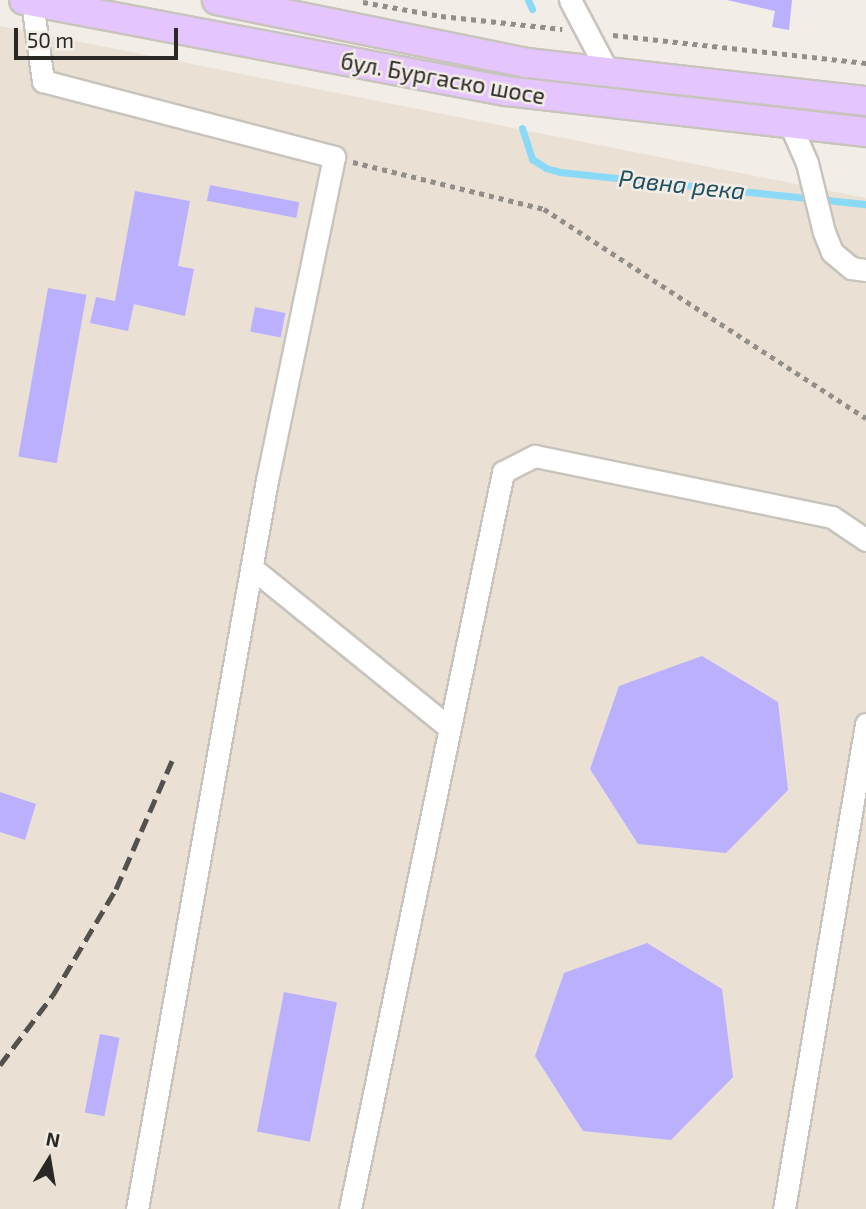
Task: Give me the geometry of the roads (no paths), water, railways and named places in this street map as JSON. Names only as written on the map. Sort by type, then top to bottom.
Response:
[{"type":"main road","name":"бул. Бургаско шосе","points":[[216,0],[527,63],[866,101]]},
{"type":"main road","name":"бул. Бургаско шосе","points":[[28,1],[506,91],[866,132]]},
{"type":"street","points":[[570,0],[608,72]]},
{"type":"street","points":[[28,1],[43,81],[334,158],[252,568],[137,1209]]},
{"type":"street","points":[[790,124],[807,163],[820,219],[832,252],[851,268],[866,270]]},
{"type":"street","points":[[350,1209],[503,471],[535,456],[832,517],[866,540]]},
{"type":"street","points":[[252,568],[448,727]]},
{"type":"street","points":[[784,1209],[866,724]]},
{"type":"waterway","name":"Равна река","points":[[528,0],[532,9]]},
{"type":"waterway","name":"Равна река","points":[[522,128],[532,159],[546,168],[560,172],[866,204]]},
{"type":"railway","points":[[0,1065],[53,995],[116,889],[175,754]]}]
